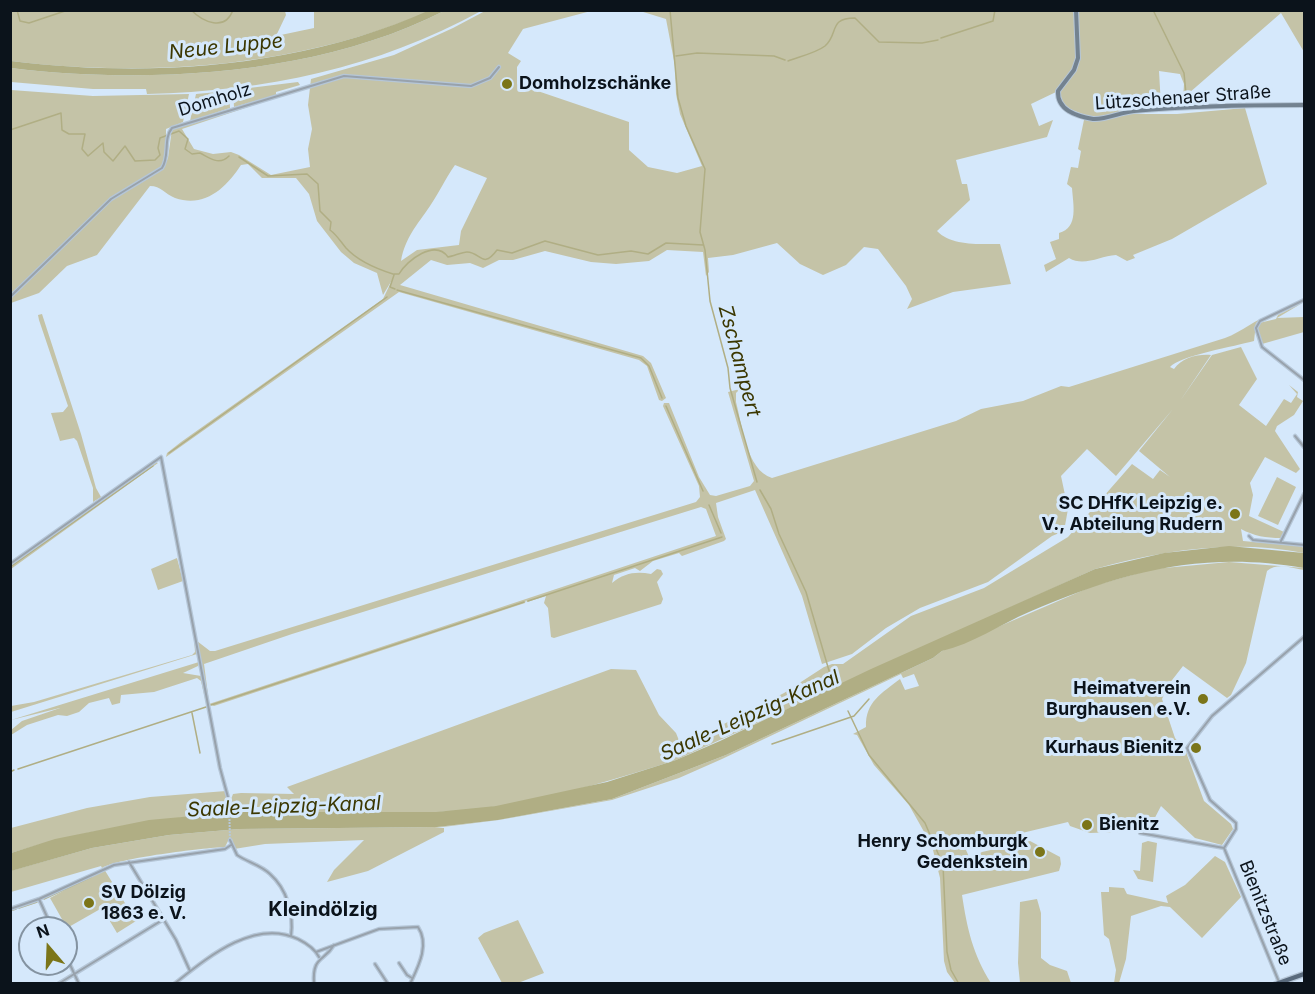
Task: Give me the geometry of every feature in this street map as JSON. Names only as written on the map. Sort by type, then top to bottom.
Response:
[{"type":"main road","points":[[1281,983],[1305,974]]},
{"type":"street","name":"Lützschenaer Straße","points":[[1076,10],[1078,58],[1074,70],[1058,91],[1059,104],[1065,110],[1100,119],[1133,111],[1233,105],[1305,105]]},
{"type":"street","name":"Domholz","points":[[10,297],[111,199],[162,168],[167,158],[168,134],[178,125],[344,76],[471,86],[490,78],[499,67]]},
{"type":"street","points":[[1305,300],[1257,324],[1258,341],[1305,380]]},
{"type":"street","points":[[1295,436],[1305,447]]},
{"type":"street","points":[[1300,442],[1305,439]]},
{"type":"street","points":[[10,564],[161,457],[220,768],[229,801]]},
{"type":"street","points":[[1281,541],[1305,494]]},
{"type":"street","points":[[1249,536],[1253,540],[1305,545]]},
{"type":"street","name":"Bienitzstraße","points":[[1281,983],[1224,848],[1236,823],[1210,800],[1187,748],[1212,716],[1305,637]]},
{"type":"street","points":[[1140,833],[1224,848]]},
{"type":"street","points":[[230,840],[234,851]]},
{"type":"street","points":[[225,849],[231,844]]},
{"type":"street","points":[[10,909],[39,900],[107,867],[225,849],[234,851],[274,878],[290,908],[291,936]]},
{"type":"street","points":[[129,862],[164,919],[190,971]]},
{"type":"street","points":[[39,900],[46,916]]},
{"type":"street","points":[[78,971],[164,919]]},
{"type":"street","points":[[316,952],[379,929],[418,927],[423,950],[410,984]]},
{"type":"street","points":[[174,984],[217,952],[243,940],[273,933],[291,936],[316,952],[319,957]]},
{"type":"street","points":[[314,984],[314,972],[319,957],[334,945]]},
{"type":"street","points":[[399,963],[407,975],[412,978]]},
{"type":"street","points":[[375,964],[388,984]]},
{"type":"green space","points":[[11,11],[285,11],[286,15],[276,36],[314,28],[314,11],[430,11],[380,30],[329,45],[277,56],[171,67],[117,68],[11,61]]},
{"type":"green space","points":[[444,11],[481,11],[402,48],[320,73],[278,81],[235,88],[147,94],[146,89],[93,89],[11,82],[11,68],[64,73],[176,74],[232,70],[288,62],[343,49],[395,33]]},
{"type":"green space","points":[[485,11],[591,11],[523,29],[508,53],[521,61],[517,67],[517,84],[629,122],[629,150],[648,167],[677,173],[702,166],[680,114],[676,94],[675,66],[666,19],[640,11],[1304,11],[1304,52],[1281,13],[1189,93],[1190,105],[1183,99],[1184,84],[1180,74],[1159,71],[1161,106],[1134,108],[1134,114],[1177,114],[1245,108],[1267,184],[1172,239],[1133,255],[1135,258],[1127,261],[1116,255],[1086,261],[1069,258],[1046,272],[1044,265],[1056,259],[1050,242],[1059,239],[1059,233],[1070,226],[1072,221],[1074,208],[1072,188],[1067,184],[1071,167],[1078,168],[1081,151],[1078,149],[1085,115],[1068,108],[1060,92],[1056,92],[1031,104],[1039,126],[1053,120],[1047,137],[956,160],[962,184],[967,184],[970,200],[937,231],[958,242],[1000,244],[1011,284],[953,292],[907,309],[912,299],[906,286],[878,249],[864,247],[846,265],[823,275],[800,264],[777,243],[733,255],[708,258],[709,272],[706,276],[703,252],[667,250],[649,261],[616,264],[591,262],[545,251],[513,260],[499,260],[483,268],[470,263],[447,265],[431,260],[400,285],[643,356],[651,363],[666,398],[662,401],[659,400],[647,366],[639,360],[399,292],[166,457],[167,453],[181,442],[383,299],[392,280],[383,295],[377,273],[354,263],[341,252],[317,221],[309,194],[296,178],[262,178],[248,164],[241,165],[229,181],[214,194],[205,198],[186,200],[175,198],[157,187],[150,186],[97,255],[67,266],[39,293],[11,303],[10,298],[112,200],[163,169],[168,158],[172,129],[302,89],[182,129],[194,149],[213,154],[231,152],[271,175],[310,167],[308,149],[312,129],[308,105],[311,79],[394,55]],"holes":[[[455,165],[487,178],[461,231],[459,245],[417,250],[401,261],[405,245],[412,232]]]},
{"type":"green space","points":[[298,82],[300,85],[276,92],[276,95],[234,107],[233,90]]},
{"type":"green space","points":[[11,90],[93,96],[189,94],[183,122],[166,129],[166,158],[161,168],[110,198],[11,295]]},
{"type":"green space","points":[[229,91],[230,108],[190,121],[196,94]]},
{"type":"green space","points":[[1304,302],[1277,318],[1304,317],[1304,332],[1262,344],[1257,329],[1259,323],[1276,319],[1278,315]]},
{"type":"green space","points":[[42,314],[96,488],[101,497],[93,502],[93,488],[77,441],[74,438],[60,441],[51,413],[63,412],[68,406],[39,320],[38,315]]},
{"type":"green space","points":[[1272,315],[1256,323],[1254,341],[1196,355],[1170,367],[1174,369],[1181,362],[1200,355],[1211,355],[1180,401],[1212,355],[1241,347],[1257,379],[1239,405],[1266,426],[1284,399],[1291,403],[1297,394],[1289,385],[1298,392],[1297,397],[1303,401],[1294,415],[1277,426],[1275,431],[1300,469],[1296,473],[1265,457],[1250,483],[1253,495],[1249,516],[1284,532],[1281,538],[1270,538],[1241,529],[1243,541],[1300,546],[1304,548],[1304,553],[1252,547],[1225,547],[1172,552],[1095,569],[676,760],[566,792],[499,806],[427,813],[306,813],[316,807],[225,807],[224,813],[116,827],[63,838],[11,853],[11,828],[87,808],[150,797],[226,791],[228,802],[233,794],[241,793],[294,794],[287,787],[611,669],[636,670],[659,715],[676,733],[680,743],[718,727],[784,693],[824,667],[843,664],[911,616],[984,588],[1068,537],[1132,464],[1153,479],[1160,470],[1170,477],[1139,451],[1173,409],[1116,476],[1087,449],[1061,476],[1068,509],[1064,531],[1052,536],[988,582],[920,608],[886,628],[852,654],[822,664],[802,596],[755,490],[716,503],[718,517],[726,539],[724,541],[682,556],[679,553],[653,561],[640,571],[635,568],[614,575],[612,583],[630,574],[651,574],[657,569],[661,570],[663,574],[657,582],[663,599],[661,604],[554,638],[551,637],[548,608],[544,603],[546,596],[527,602],[526,600],[525,603],[214,706],[209,704],[716,536],[706,509],[701,507],[292,634],[204,664],[209,702],[197,641],[210,651],[215,651],[696,502],[700,497],[699,486],[663,406],[664,403],[669,403],[699,477],[710,495],[716,496],[750,486],[754,481],[728,392],[740,389],[736,393],[736,402],[746,445],[756,466],[772,478],[956,421],[981,409],[1023,401],[1061,386],[1069,387],[1225,338]]},
{"type":"green space","points":[[155,462],[158,463],[11,569],[10,565]]},
{"type":"green space","points":[[1277,477],[1296,487],[1278,525],[1258,516]]},
{"type":"green space","points":[[177,558],[183,581],[158,590],[151,569]]},
{"type":"green space","name":"Bienitz","points":[[1229,562],[1283,566],[1267,571],[1246,663],[1231,695],[1227,698],[1183,666],[1169,684],[1162,699],[1175,738],[1186,752],[1204,801],[1231,824],[1233,829],[1222,845],[1195,838],[1161,806],[1148,831],[1090,833],[1070,826],[1068,822],[980,843],[966,850],[970,859],[982,852],[1030,841],[1060,857],[1059,871],[962,895],[972,941],[991,983],[955,983],[947,972],[944,961],[940,878],[932,846],[909,805],[874,765],[857,735],[853,734],[866,727],[868,711],[876,699],[900,679],[905,690],[919,686],[914,674],[903,678],[901,674],[679,778],[612,800],[499,820],[435,828],[444,828],[444,832],[368,871],[327,882],[334,870],[364,840],[265,844],[234,849],[232,839],[229,839],[225,847],[142,857],[102,868],[101,866],[11,892],[10,871],[92,848],[169,835],[239,829],[437,827],[498,820],[612,799],[726,755],[933,658],[942,651],[1093,586],[1153,569]]},
{"type":"green space","points":[[194,637],[197,654],[11,712],[11,706],[34,702],[192,655],[195,652]]},
{"type":"green space","points":[[199,662],[198,666],[183,673],[201,676],[206,703],[201,681],[197,678],[154,692],[121,695],[120,703],[112,705],[109,698],[89,703],[79,712],[67,716],[58,715],[27,725],[11,735],[11,730],[22,721],[60,708],[11,720]]},
{"type":"green space","points":[[1148,841],[1157,843],[1153,882],[1138,879],[1133,870],[1140,871],[1142,843]]},
{"type":"green space","points":[[1215,856],[1225,862],[1241,897],[1202,938],[1170,907],[1161,906],[1131,916],[1126,959],[1119,983],[1114,983],[1116,970],[1109,939],[1104,935],[1101,892],[1109,892],[1109,887],[1124,888],[1127,894],[1168,903],[1166,896],[1185,885]]},
{"type":"green space","name":"SV Dölzig 1863 e. V.","points":[[104,869],[136,921],[117,933],[102,908],[78,922],[78,916],[60,916],[50,898]]},
{"type":"green space","points":[[1037,899],[1041,913],[1041,958],[1050,965],[1067,971],[1071,983],[1020,983],[1018,963],[1020,902]]},
{"type":"green space","points":[[518,920],[544,973],[518,983],[502,983],[478,938],[484,933]]},
{"type":"shaded area","points":[[430,10],[444,11],[395,33],[343,49],[288,62],[232,70],[120,75],[11,68],[11,61],[117,68],[170,68],[224,64],[329,45],[380,30]]},
{"type":"shaded area","points":[[1229,546],[1304,553],[1304,568],[1267,563],[1197,563],[1163,568],[1097,586],[1029,612],[975,639],[942,651],[933,658],[726,755],[612,799],[498,820],[437,827],[239,829],[169,835],[92,848],[11,871],[11,853],[55,839],[149,820],[236,812],[436,812],[496,806],[607,782],[676,760],[720,741],[871,669],[1095,569],[1164,553]]},
{"type":"waterway","points":[[17,10],[20,21],[29,23],[68,10]]},
{"type":"waterway","points":[[191,10],[214,23],[225,21],[233,10]]},
{"type":"waterway","name":"Zschampert","points":[[670,10],[678,98],[686,126],[705,169],[700,232],[705,250],[710,301],[728,368],[730,388],[757,482]]},
{"type":"waterway","points":[[941,38],[993,21],[995,10]]},
{"type":"waterway","points":[[1153,10],[1184,73],[1187,104]]},
{"type":"waterway","points":[[788,61],[825,46],[837,24],[847,19],[855,18],[879,42],[922,43],[938,40]]},
{"type":"waterway","points":[[676,56],[697,53],[774,56],[785,60]]},
{"type":"waterway","name":"Zschampert","points":[[10,130],[61,113],[62,130],[69,134],[85,134],[82,149],[88,156],[103,143],[104,152],[113,161],[125,146],[135,161],[155,160],[160,155],[158,148],[160,138],[179,131],[188,139],[185,149],[192,154],[200,153],[218,161],[229,156]]},
{"type":"waterway","name":"Zschampert","points":[[239,157],[268,176],[307,174],[318,184],[320,211],[331,222],[330,230],[356,256],[374,267],[393,274]]},
{"type":"waterway","points":[[394,274],[399,274],[408,263],[422,253],[436,250],[448,257],[467,252],[488,259],[497,250],[512,253],[545,241],[598,255],[631,251],[648,254],[666,243],[703,245]]},
{"type":"waterway","points":[[394,275],[390,287],[395,289]]},
{"type":"waterway","points":[[397,290],[641,358],[649,366],[662,398]]},
{"type":"waterway","points":[[169,453],[387,297]]},
{"type":"waterway","points":[[666,406],[703,491]]},
{"type":"waterway","points":[[10,567],[153,466]]},
{"type":"waterway","name":"Zschampert","points":[[760,490],[771,509],[779,534],[806,592],[830,674]]},
{"type":"waterway","points":[[709,505],[721,533]]},
{"type":"waterway","points":[[528,601],[722,537]]},
{"type":"waterway","points":[[211,705],[524,602]]},
{"type":"waterway","points":[[772,744],[854,716],[869,699]]},
{"type":"waterway","points":[[18,769],[206,707]]},
{"type":"waterway","name":"Zschampert","points":[[848,711],[869,755],[925,823],[943,865],[947,952],[951,970],[959,984]]},
{"type":"waterway","points":[[192,713],[200,753]]},
{"type":"waterway","points":[[10,772],[14,770]]},
{"type":"waterway","points":[[44,899],[91,877]]},
{"type":"waterway","points":[[19,908],[37,902]]},
{"type":"waterway","points":[[10,911],[16,909]]},
{"type":"tunnel","points":[[229,801],[230,840]]},
{"type":"place","name":"Domholzschänke","points":[[507,84]]},
{"type":"place","name":"SC DHfK Leipzig e. V., Abteilung Rudern","points":[[1235,514]]},
{"type":"place","name":"Heimatverein Burghausen e.V.","points":[[1203,699]]},
{"type":"place","name":"Kurhaus Bienitz","points":[[1196,748]]},
{"type":"place","name":"Bienitz","points":[[1087,825]]},
{"type":"place","name":"Henry Schomburgk Gedenkstein","points":[[1040,852]]},
{"type":"place","name":"SV Dölzig 1863 e. V.","points":[[89,903]]},
{"type":"district","name":"Kleindölzig","points":[[323,910]]},
{"type":"water label","name":"Neue Luppe","points":[[226,47]]},
{"type":"water label","name":"Saale-Leipzig-Kanal","points":[[750,716]]},
{"type":"water label","name":"Saale-Leipzig-Kanal","points":[[284,807]]}]
